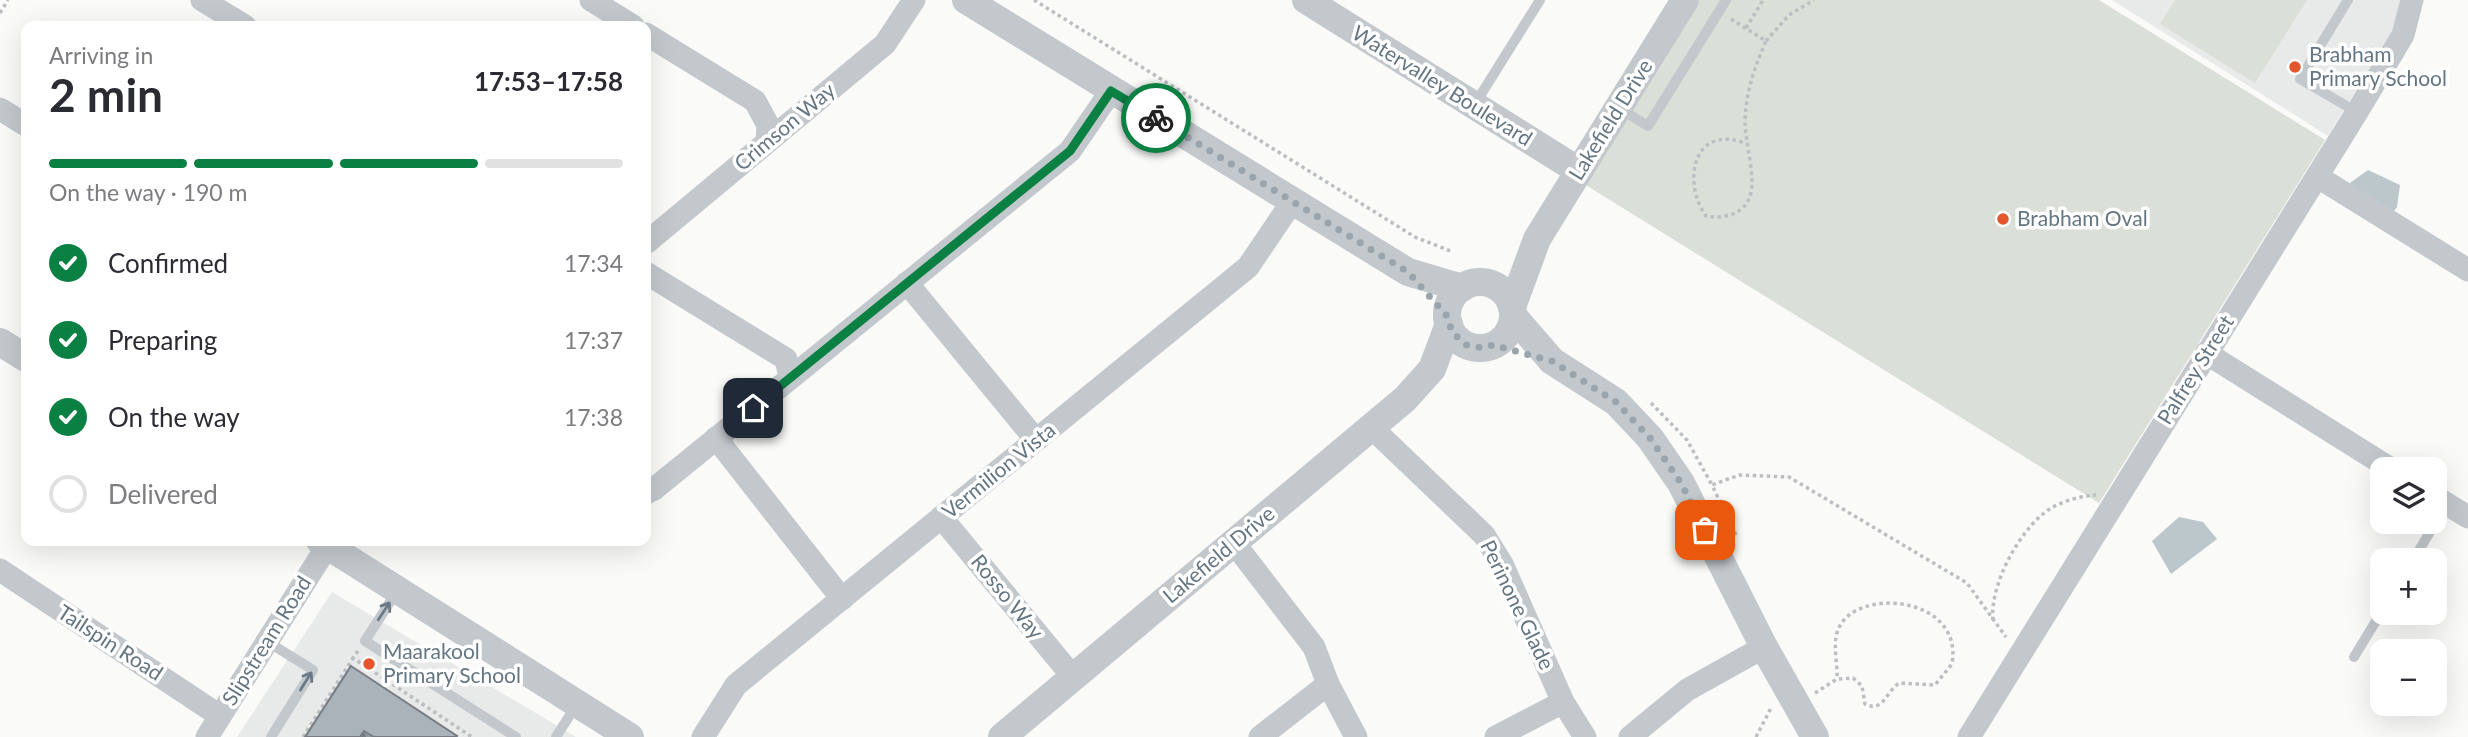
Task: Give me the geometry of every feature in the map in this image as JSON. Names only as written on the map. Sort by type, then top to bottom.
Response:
[{"type":"street","points":[[202,0],[237,21]]},
{"type":"street","points":[[591,0],[625,21]]},
{"type":"street","name":"Crimson Way","points":[[651,239],[885,44],[914,0]]},
{"type":"street","points":[[966,0],[1408,272],[1448,320],[1458,339],[1552,361]]},
{"type":"street","name":"Watervalley Boulevard","points":[[1306,0],[1579,171]]},
{"type":"street","name":"Lakefield Drive","points":[[1512,311],[1537,239],[1685,0]]},
{"type":"street","name":"Palfrey Street","points":[[1969,737],[2357,113],[2403,35],[2412,0]]},
{"type":"street","points":[[651,37],[755,101],[768,125],[767,142]]},
{"type":"street","points":[[651,489],[1070,151],[1111,91]]},
{"type":"street","points":[[0,109],[21,122]]},
{"type":"street","points":[[2318,177],[2468,270]]},
{"type":"street","name":"Vermilion Vista","points":[[703,737],[736,685],[1248,267],[1292,202]]},
{"type":"street","name":"Lakefield Drive","points":[[1474,286],[1537,239]]},
{"type":"street","points":[[1408,272],[1503,291],[1512,311],[1552,361],[1616,402],[1650,438],[1681,483],[1764,647],[1815,737]]},
{"type":"street","points":[[651,275],[786,359],[790,378]]},
{"type":"street","points":[[907,283],[1036,440]]},
{"type":"street","points":[[1448,320],[1452,299],[1474,286]]},
{"type":"street","points":[[1484,346],[1508,333],[1512,311]]},
{"type":"street","name":"Lakefield Drive","points":[[1005,736],[1405,399],[1432,369],[1448,320]]},
{"type":"street","points":[[0,342],[21,355]]},
{"type":"street","name":"Lakefield Drive","points":[[1432,369],[1484,346]]},
{"type":"street","points":[[2206,353],[2372,457]]},
{"type":"street","name":"Perinone Glade","points":[[1372,428],[1484,535],[1502,564],[1563,702],[1584,737]]},
{"type":"street","points":[[716,438],[842,599]]},
{"type":"street","points":[[2447,504],[2468,517]]},
{"type":"street","name":"Rosso Way","points":[[942,517],[1073,677]]},
{"type":"street","points":[[1234,543],[1314,647],[1328,684],[1356,737]]},
{"type":"street","name":"Slipstream Road","points":[[207,737],[268,642],[322,546]]},
{"type":"street","points":[[329,546],[624,736]]},
{"type":"street","name":"Tailspin Road","points":[[0,570],[220,716]]},
{"type":"street","points":[[1630,737],[1687,690],[1764,647]]},
{"type":"street","points":[[1260,737],[1328,684]]},
{"type":"street","points":[[1496,737],[1563,702]]},
{"type":"lane","points":[[1474,106],[1540,0]]},
{"type":"lane","points":[[1618,108],[1647,126],[1726,0]]},
{"type":"lane","points":[[2348,0],[2300,79],[2357,113]]},
{"type":"lane","points":[[397,591],[365,641],[516,737]]},
{"type":"lane","points":[[2354,657],[2373,625]]},
{"type":"lane","points":[[268,642],[313,670],[271,737]]},
{"type":"lane","points":[[556,737],[577,704]]},
{"type":"path","points":[[0,13],[8,0]]},
{"type":"path","points":[[1034,0],[1415,237],[1453,252]]},
{"type":"path","points":[[1746,29],[1763,0]]},
{"type":"path","points":[[1747,144],[1732,138],[1719,137],[1705,146],[1694,166],[1693,184],[1706,216],[1719,218],[1732,215],[1742,208],[1751,195],[1747,94],[1766,41],[1789,15],[1814,0]]},
{"type":"path","points":[[1719,11],[1766,41]]},
{"type":"path","points":[[1642,395],[1687,440],[1736,535]]},
{"type":"path","points":[[1712,485],[1739,475],[1788,477],[1967,583],[2008,640]]},
{"type":"path","points":[[1994,623],[1992,609],[2000,574],[2025,534],[2052,508],[2083,496],[2105,494]]},
{"type":"path","points":[[1807,683],[1813,694],[1837,679],[1853,678],[1862,687],[1865,704],[1878,707],[1899,683],[1924,686],[1941,681],[1952,664],[1951,637],[1942,620],[1916,607],[1886,604],[1851,613],[1843,620],[1836,637],[1837,679]]},
{"type":"path","points":[[303,737],[365,641]]},
{"type":"path","points":[[353,659],[472,737]]},
{"type":"path","points":[[1756,737],[1771,709],[1771,701]]},
{"type":"shaded area","name":"Brabham Oval","points":[[1697,0],[2099,0],[2325,140],[2099,503],[1584,184]]},
{"type":"shaded area","name":"Brabham Primary School","points":[[2112,0],[2402,0],[2398,22],[2328,136]]},
{"type":"shaded area","points":[[2175,0],[2307,0],[2255,83],[2160,24]]},
{"type":"shaded area","points":[[2368,170],[2400,185],[2397,207],[2386,222],[2356,207],[2350,183]]},
{"type":"shaded area","points":[[2179,517],[2203,522],[2217,539],[2171,574],[2152,541]]},
{"type":"shaded area","name":"Maarakool Primary School","points":[[332,592],[576,737],[237,737]]},
{"type":"building","points":[[351,666],[457,736],[374,737],[364,731],[360,737],[305,737]]},
{"type":"way so far","points":[[1156,118],[1408,272],[1447,316],[1452,332],[1466,345],[1484,348],[1493,345],[1552,361],[1616,402],[1650,438],[1681,483],[1705,530]]},
{"type":"place","name":"Brabham Primary School","points":[[2295,67]]},
{"type":"place","name":"Brabham Oval","points":[[2003,219]]},
{"type":"place","name":"Maarakool Primary School","points":[[369,664]]},
{"type":"route","points":[[753,408],[1070,151],[1111,91],[1156,118]]}]
